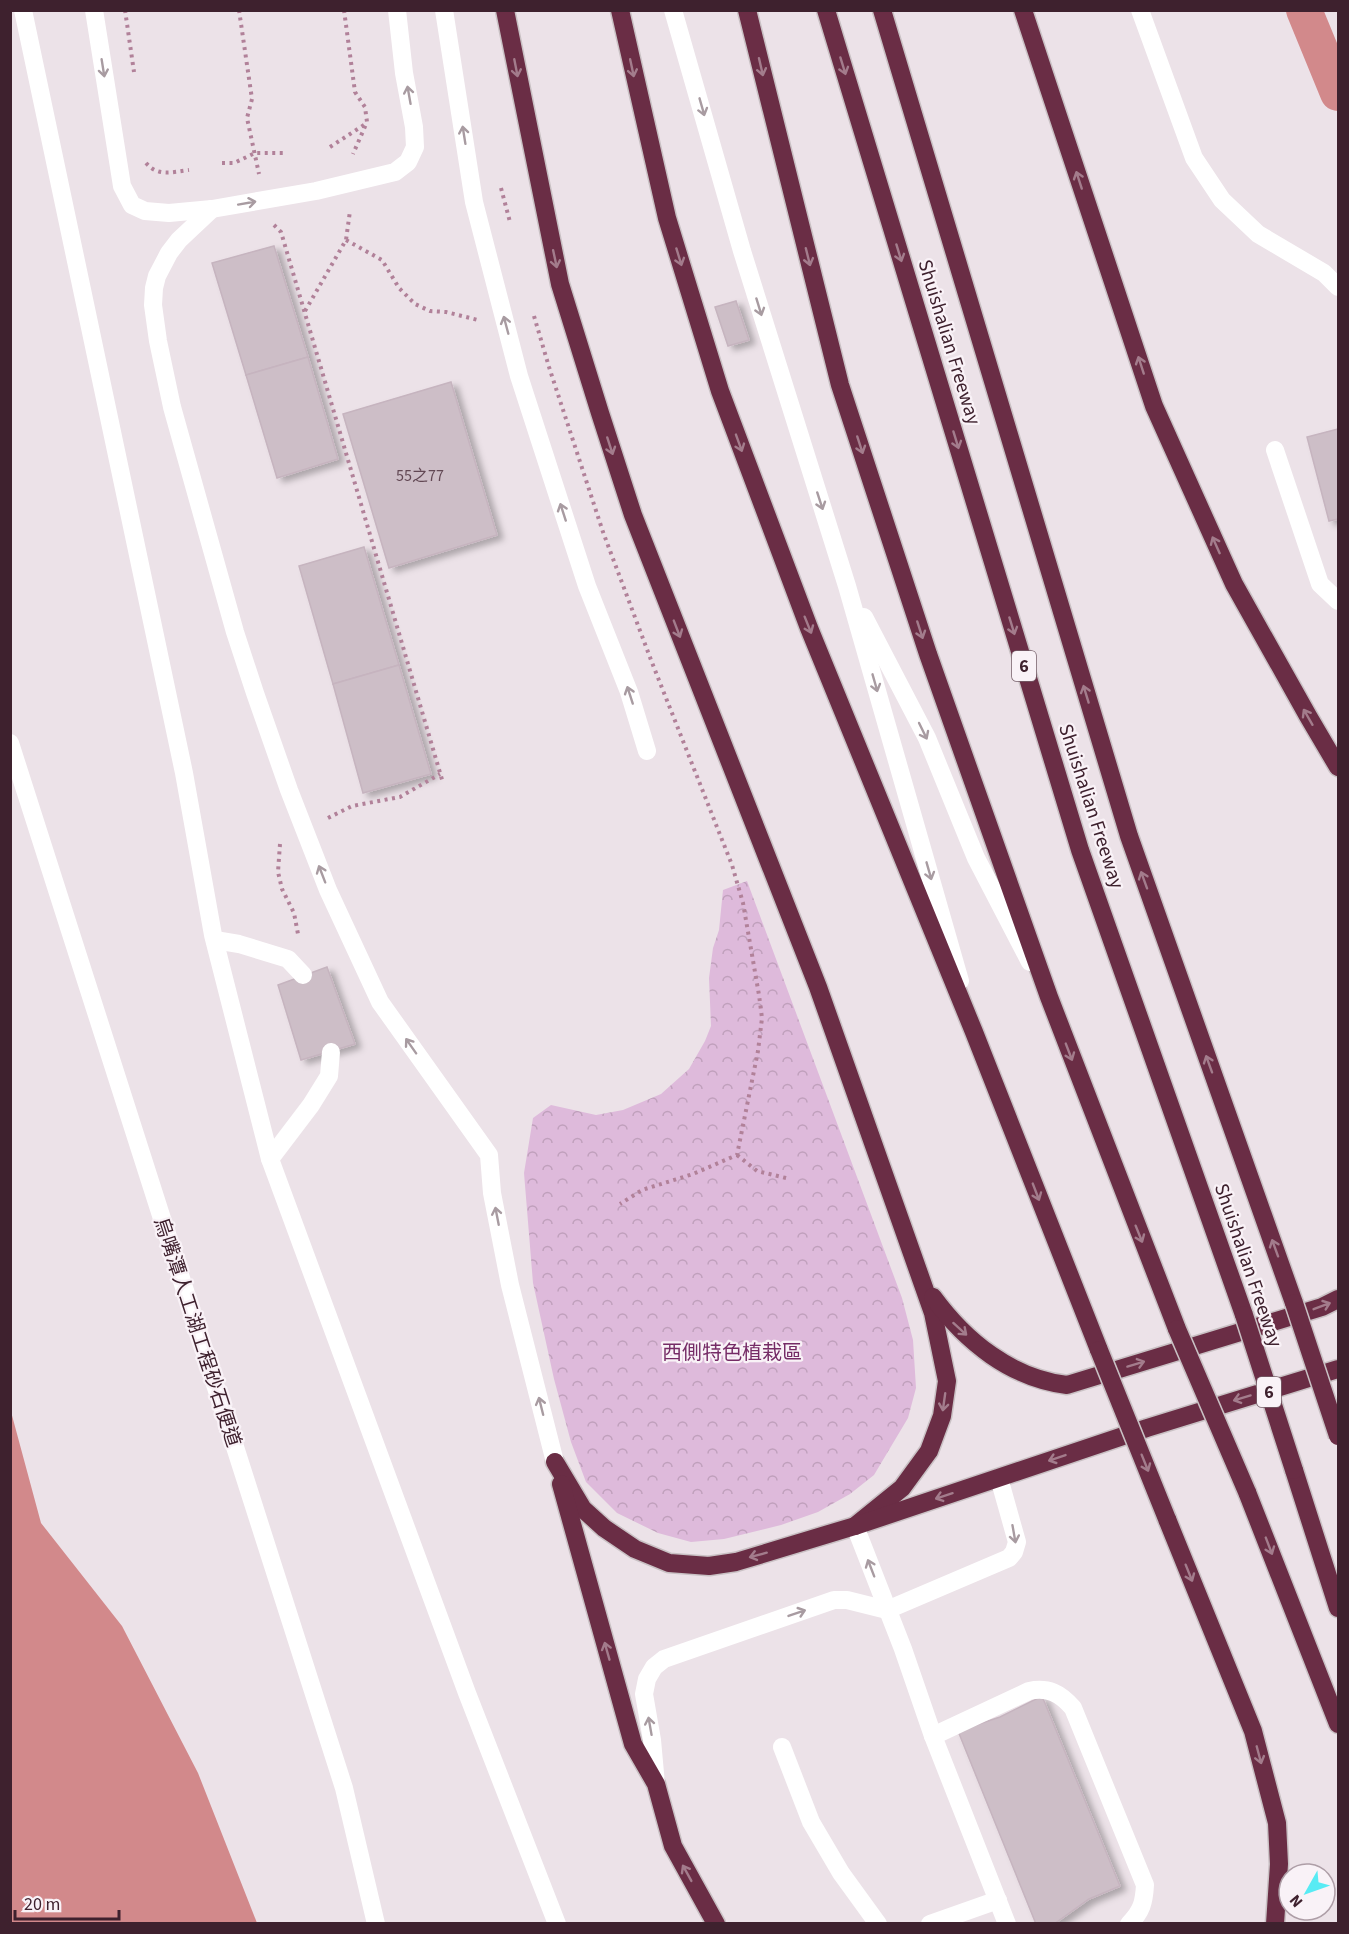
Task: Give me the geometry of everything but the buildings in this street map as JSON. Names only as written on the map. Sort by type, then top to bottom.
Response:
[{"type":"highway","points":[[505,10],[560,284],[633,515],[818,987],[933,1313],[947,1381],[942,1416],[928,1451],[902,1488],[855,1526]]},
{"type":"highway","points":[[620,10],[667,218],[720,391],[809,628],[974,1032],[1253,1731],[1277,1823],[1279,1864],[1275,1923]]},
{"type":"highway","points":[[747,10],[840,385],[928,654],[1049,997],[1177,1329],[1247,1492],[1338,1724]]},
{"type":"highway","name":"Shuishalian Freeway","points":[[826,10],[1080,850],[1244,1315],[1338,1608]]},
{"type":"highway","name":"Shuishalian Freeway","points":[[882,10],[1128,836],[1294,1303],[1338,1436]]},
{"type":"highway","points":[[1023,10],[1154,406],[1234,584],[1338,767]]},
{"type":"highway","points":[[924,1284],[951,1322],[988,1354],[1024,1373],[1052,1383],[1068,1385],[1322,1307],[1338,1299]]},
{"type":"highway","points":[[555,1462],[583,1509],[604,1528],[635,1549],[669,1563],[709,1566],[736,1562],[855,1526],[1147,1428],[1338,1369]]},
{"type":"highway","points":[[555,1462],[633,1744],[656,1784],[673,1846],[716,1923]]},
{"type":"street","points":[[23,10],[184,773],[215,940],[270,1159],[467,1693],[557,1923]]},
{"type":"street","points":[[94,10],[116,161],[127,200],[145,211],[169,213],[212,209],[316,191],[380,177],[395,172],[408,162],[415,147],[414,127],[404,73],[397,10]]},
{"type":"street","points":[[444,10],[474,202],[519,376],[587,586],[629,692],[647,751]]},
{"type":"street","points":[[674,10],[745,262],[848,586],[974,1032]]},
{"type":"street","points":[[1140,10],[1194,158],[1222,200],[1258,234],[1324,273],[1338,286]]},
{"type":"street","points":[[212,209],[179,240],[169,253],[157,276],[154,288],[153,305],[158,341],[172,407],[245,663],[289,790],[328,890],[380,1002],[489,1155],[492,1193],[510,1285],[555,1462]]},
{"type":"street","points":[[1275,450],[1320,584],[1338,601]]},
{"type":"street","points":[[848,586],[927,738],[976,858],[1049,997]]},
{"type":"street","name":"烏嘴潭人工湖工程砂石便道","points":[[10,743],[344,1788],[375,1923]]},
{"type":"street","points":[[215,940],[238,944],[288,959],[303,975]]},
{"type":"street","points":[[270,1159],[312,1106],[329,1076],[331,1052]]},
{"type":"street","points":[[656,1784],[652,1740],[644,1694],[646,1679],[654,1667],[664,1659],[834,1600],[847,1600],[887,1611],[1009,1558],[1017,1542],[999,1478]]},
{"type":"street","points":[[855,1526],[933,1736],[1007,1923]]},
{"type":"street","points":[[933,1736],[1029,1691],[1052,1690],[1064,1697],[1073,1708],[1145,1885],[1144,1904],[1137,1916],[1129,1923]]},
{"type":"street","points":[[782,1748],[811,1822],[841,1873],[878,1923]]},
{"type":"street","points":[[930,1923],[998,1900]]},
{"type":"path","points":[[239,10],[252,99],[247,118],[261,183]]},
{"type":"path","points":[[344,10],[355,92],[365,107],[367,122],[350,161]]},
{"type":"path","points":[[330,147],[367,122]]},
{"type":"path","points":[[222,164],[234,163],[255,153],[285,153]]},
{"type":"path","points":[[146,164],[159,173],[189,170]]},
{"type":"path","points":[[305,311],[346,240],[350,210]]},
{"type":"path","points":[[270,220],[281,232],[443,783]]},
{"type":"path","points":[[346,240],[382,260],[399,288],[415,304],[430,311],[446,312],[487,322]]},
{"type":"path","points":[[324,820],[352,806],[400,797],[440,774]]},
{"type":"path","points":[[285,835],[280,844],[278,872],[282,889],[294,913],[298,944],[288,959]]},
{"type":"path","points":[[737,1155],[757,1171],[790,1179]]},
{"type":"green space","name":"西側特色植栽區","points":[[747,881],[902,1298],[913,1340],[916,1388],[908,1418],[874,1475],[850,1494],[818,1512],[781,1525],[724,1539],[691,1542],[658,1533],[617,1513],[586,1482],[571,1442],[554,1379],[533,1283],[524,1173],[533,1118],[551,1105],[596,1115],[623,1110],[661,1094],[689,1069],[711,1026],[709,978],[713,948],[719,930],[723,890]]},
{"type":"shaded area","points":[[10,1408],[41,1523],[122,1626],[198,1773],[257,1923],[11,1923]]},
{"type":"waterway","points":[[1304,10],[1338,93]]}]
